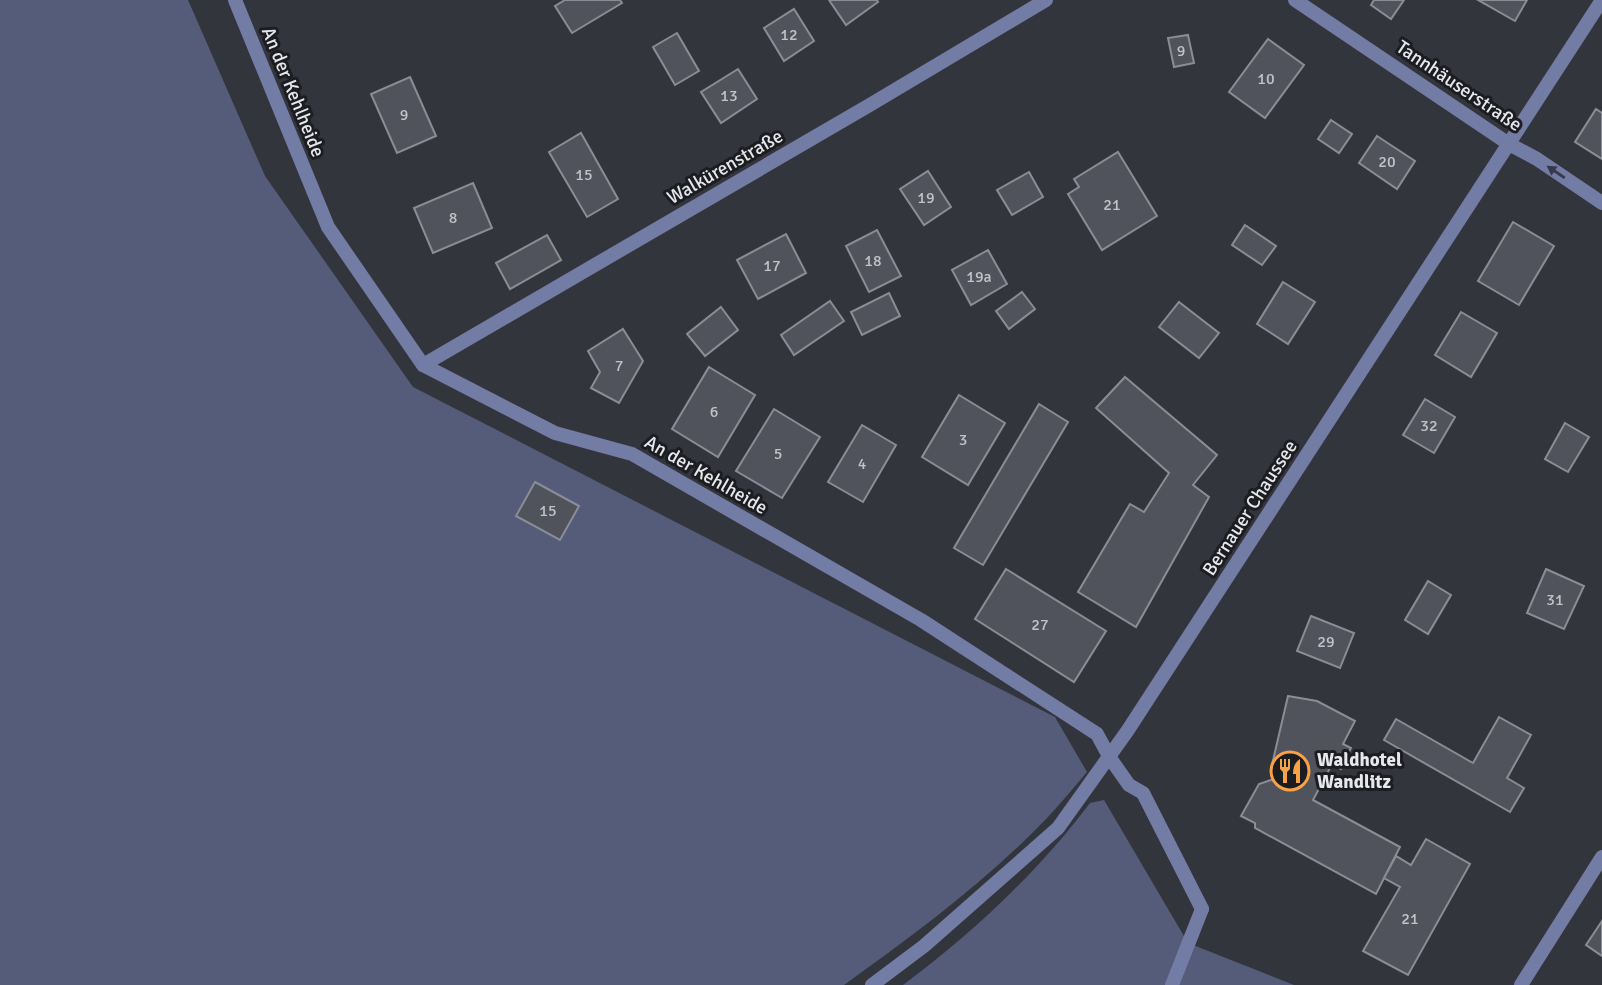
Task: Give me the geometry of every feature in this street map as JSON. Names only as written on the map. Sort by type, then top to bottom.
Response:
[{"type":"street","name":"An der Kehlheide","points":[[235,0],[328,227],[423,365],[555,433],[645,460],[921,620],[1097,734],[1129,785],[1143,793],[1202,909],[1172,985]]},
{"type":"street","name":"Walkürenstraße","points":[[423,365],[1046,0]]},
{"type":"street","name":"Tannhäuserstraße","points":[[1295,0],[1602,203]]},
{"type":"street","name":"Bernauer Chaussee","points":[[872,985],[924,946],[1058,828],[1110,758],[1602,0]]},
{"type":"street","points":[[1521,985],[1602,857]]},
{"type":"shaded area","points":[[0,0],[188,0],[265,176],[413,387],[1055,717],[1087,772],[1025,841],[975,885],[844,985],[0,985]]},
{"type":"shaded area","points":[[1104,800],[1188,943],[1294,985],[903,985],[1003,900],[1049,853],[1090,803]]},
{"type":"building","points":[[565,0],[620,0],[622,3],[572,33],[555,6]]},
{"type":"building","points":[[829,0],[877,0],[878,2],[846,25]]},
{"type":"building","points":[[1374,0],[1404,0],[1391,19],[1371,5]]},
{"type":"building","points":[[1478,0],[1527,0],[1515,21]]},
{"type":"building","points":[[794,9],[814,41],[784,61],[764,28]]},
{"type":"building","points":[[677,33],[699,71],[675,85],[653,47]]},
{"type":"building","points":[[1188,35],[1194,63],[1174,67],[1168,38]]},
{"type":"building","points":[[1268,39],[1304,65],[1265,118],[1229,92]]},
{"type":"building","points":[[738,69],[757,99],[721,123],[701,92]]},
{"type":"building","points":[[410,77],[436,136],[397,153],[371,94]]},
{"type":"building","points":[[1596,109],[1602,113],[1602,159],[1575,142]]},
{"type":"building","points":[[1331,120],[1352,134],[1339,153],[1318,139]]},
{"type":"building","points":[[581,133],[618,199],[587,217],[549,152]]},
{"type":"building","points":[[1377,136],[1415,161],[1397,189],[1359,163]]},
{"type":"building","points":[[1118,152],[1157,216],[1102,250],[1068,194],[1079,187],[1074,179]]},
{"type":"building","points":[[928,171],[951,207],[924,225],[900,189]]},
{"type":"building","points":[[1029,172],[1043,197],[1012,215],[997,190]]},
{"type":"building","points":[[473,183],[492,228],[433,253],[414,208]]},
{"type":"building","points":[[1513,222],[1554,246],[1519,305],[1478,281]]},
{"type":"building","points":[[1245,225],[1276,246],[1262,265],[1232,245]]},
{"type":"building","points":[[877,230],[901,276],[869,292],[846,246]]},
{"type":"building","points":[[786,234],[806,273],[758,299],[737,260]]},
{"type":"building","points":[[547,235],[561,260],[510,289],[496,263]]},
{"type":"building","points":[[988,250],[1007,284],[971,305],[952,270]]},
{"type":"building","points":[[1283,282],[1315,302],[1288,344],[1257,324]]},
{"type":"building","points":[[1022,292],[1035,309],[1009,329],[996,311]]},
{"type":"building","points":[[889,293],[900,316],[862,335],[851,312]]},
{"type":"building","points":[[830,301],[844,321],[794,355],[781,335]]},
{"type":"building","points":[[1179,302],[1219,333],[1199,358],[1159,327]]},
{"type":"building","points":[[721,307],[738,330],[705,356],[687,334]]},
{"type":"building","points":[[1461,312],[1497,333],[1471,377],[1435,355]]},
{"type":"building","points":[[623,329],[643,361],[619,403],[591,388],[600,372],[588,351]]},
{"type":"building","points":[[709,367],[755,395],[718,457],[672,429]]},
{"type":"building","points":[[1125,377],[1217,455],[1193,485],[1209,497],[1136,627],[1078,592],[1130,504],[1144,512],[1169,473],[1096,408]]},
{"type":"building","points":[[959,395],[1005,423],[968,485],[922,457]]},
{"type":"building","points":[[1425,399],[1455,417],[1434,453],[1403,435]]},
{"type":"building","points":[[1039,404],[1068,422],[983,565],[954,548]]},
{"type":"building","points":[[774,409],[820,437],[782,498],[736,471]]},
{"type":"building","points":[[1565,423],[1589,437],[1568,472],[1545,459]]},
{"type":"building","points":[[862,425],[896,445],[863,502],[828,482]]},
{"type":"building","points":[[535,482],[579,506],[560,540],[516,516]]},
{"type":"building","points":[[1006,569],[1106,631],[1074,682],[975,619]]},
{"type":"building","points":[[1546,569],[1584,586],[1564,629],[1527,613]]},
{"type":"building","points":[[1428,581],[1451,595],[1428,634],[1405,620]]},
{"type":"building","points":[[1311,616],[1354,633],[1340,668],[1297,651]]},
{"type":"building","points":[[1288,696],[1317,701],[1355,721],[1343,744],[1351,748],[1341,769],[1332,764],[1313,800],[1400,847],[1376,894],[1255,828],[1255,823],[1241,816],[1259,784],[1274,779],[1271,769]]},
{"type":"building","points":[[1499,717],[1531,735],[1507,778],[1524,788],[1510,812],[1384,740],[1396,719],[1473,763]]},
{"type":"building","points":[[1426,839],[1470,864],[1408,975],[1363,951],[1400,887],[1384,878],[1396,856],[1411,865]]},
{"type":"building","points":[[1602,921],[1602,956],[1586,945]]},
{"type":"place","name":"Waldhotel Wandlitz","points":[[1290,771]]}]
